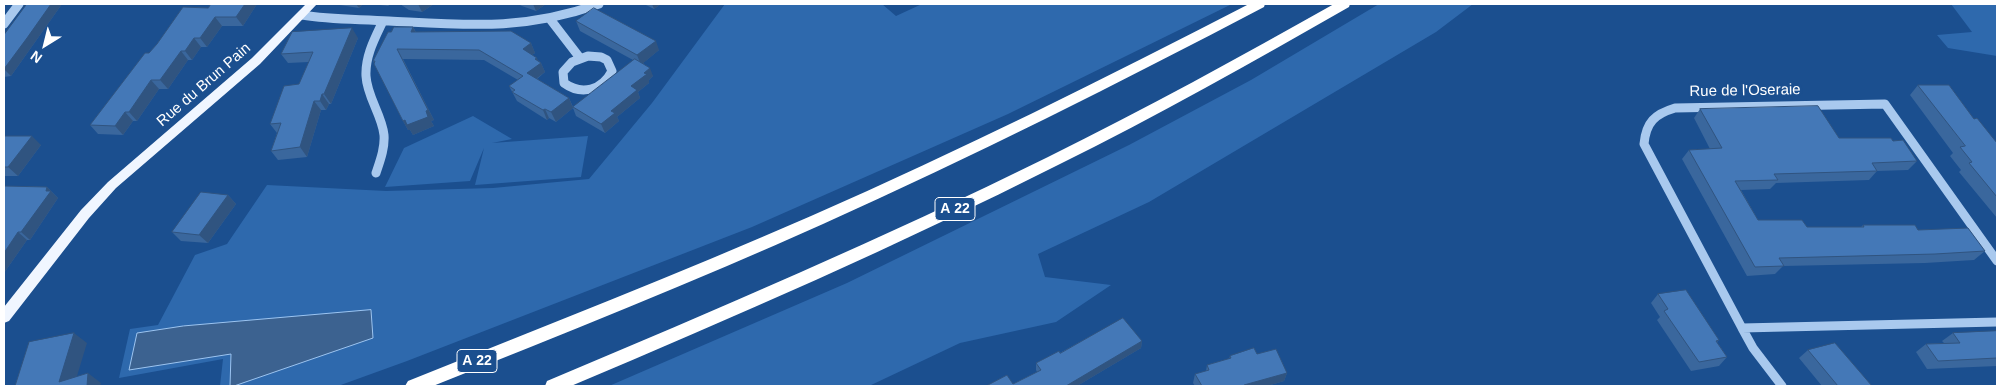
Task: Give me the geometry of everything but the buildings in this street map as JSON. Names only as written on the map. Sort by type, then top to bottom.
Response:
[{"type":"highway","name":"A 22","points":[[414,386],[667,285],[912,176],[1088,93],[1259,4]]},
{"type":"highway","name":"A 22","points":[[553,386],[779,290],[955,208],[1138,117],[1344,4]]},
{"type":"main road","name":"Rue du Brun Pain","points":[[4,317],[73,229],[112,185],[242,74],[312,4]]},
{"type":"street","points":[[4,24],[18,4]]},
{"type":"street","points":[[302,15],[328,20],[491,27],[550,19],[599,4]]},
{"type":"street","points":[[550,19],[580,58]]},
{"type":"street","points":[[376,173],[382,154],[384,135],[371,99],[366,75],[369,53],[383,21]]},
{"type":"street","points":[[588,56],[603,57],[612,65],[610,76],[599,86],[590,89],[574,90],[568,87],[564,83],[563,72],[572,62],[580,58],[588,56]]},
{"type":"street","name":"Rue de l'Oseraie","points":[[1782,386],[1753,348],[1644,144],[1644,129],[1651,119],[1662,112],[1675,108],[1885,104],[1997,261]]},
{"type":"street","points":[[1742,328],[1997,322]]},
{"type":"shaded area","points":[[725,4],[882,4],[896,16],[922,4],[1232,4],[1008,114],[752,227],[338,386],[220,386],[223,359],[119,378],[130,329],[158,325],[195,255],[227,244],[267,185],[386,191],[493,188],[589,179],[652,103]]},
{"type":"shaded area","points":[[1379,4],[1473,4],[1436,32],[1149,202],[1038,254],[1045,277],[1111,285],[1056,322],[960,343],[869,386],[609,386],[847,283],[1129,145],[1251,80]]},
{"type":"shaded area","points":[[1951,4],[1997,4],[1997,56],[1948,48],[1937,35],[1972,32]]},
{"type":"shaded area","points":[[473,116],[512,139],[492,143],[588,136],[581,177],[475,185],[484,148],[470,181],[385,187],[404,148]]},
{"type":"shaded area","points":[[371,310],[373,338],[234,386],[230,386],[231,354],[129,370],[137,333],[183,326]]}]
